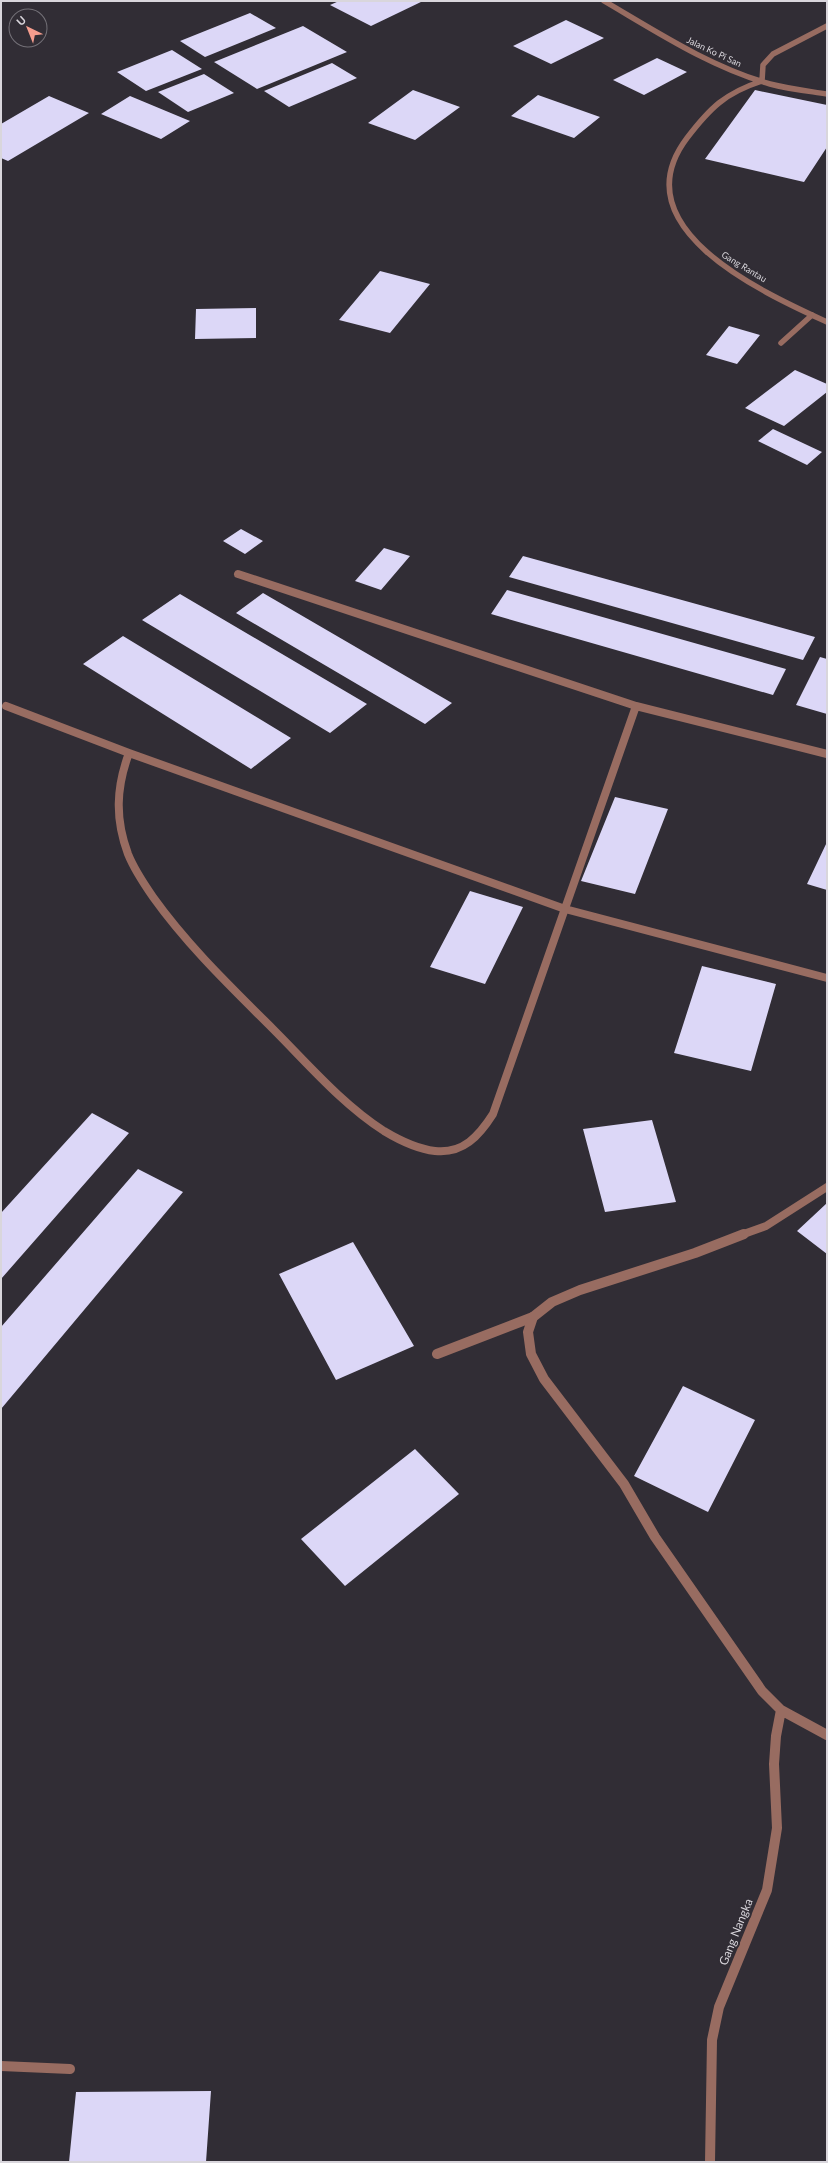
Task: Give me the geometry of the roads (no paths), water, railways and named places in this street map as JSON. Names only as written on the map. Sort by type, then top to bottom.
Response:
[{"type":"street","name":"Jalan Ko Pi San","points":[[604,1],[701,57],[762,82],[827,94]]},
{"type":"street","points":[[762,82],[763,65],[773,54],[827,26]]},
{"type":"street","name":"Gang Rantau","points":[[762,82],[730,93],[713,104],[678,149],[671,167],[669,188],[679,216],[690,236],[709,256],[732,272],[827,322]]},
{"type":"street","points":[[781,344],[812,314]]},
{"type":"street","points":[[238,574],[636,706],[827,754]]},
{"type":"street","points":[[6,706],[129,753],[565,909],[827,978]]},
{"type":"street","points":[[129,753],[118,785],[118,823],[127,852],[160,906],[221,977],[345,1100],[395,1137],[423,1149],[447,1151],[467,1146],[481,1134],[489,1121],[636,706]]},
{"type":"street","points":[[437,1354],[532,1317],[552,1302],[580,1290],[695,1254],[766,1226],[827,1187]]},
{"type":"street","points":[[532,1317],[528,1332],[531,1354],[544,1380],[624,1484],[655,1537],[714,1620],[731,1649],[762,1691],[781,1710],[827,1735]]},
{"type":"street","name":"Gang Nangka","points":[[710,2162],[713,2081],[712,2040],[719,2006],[767,1890],[777,1828],[774,1764],[776,1736],[781,1710]]},
{"type":"street","points":[[1,2066],[70,2069]]}]
